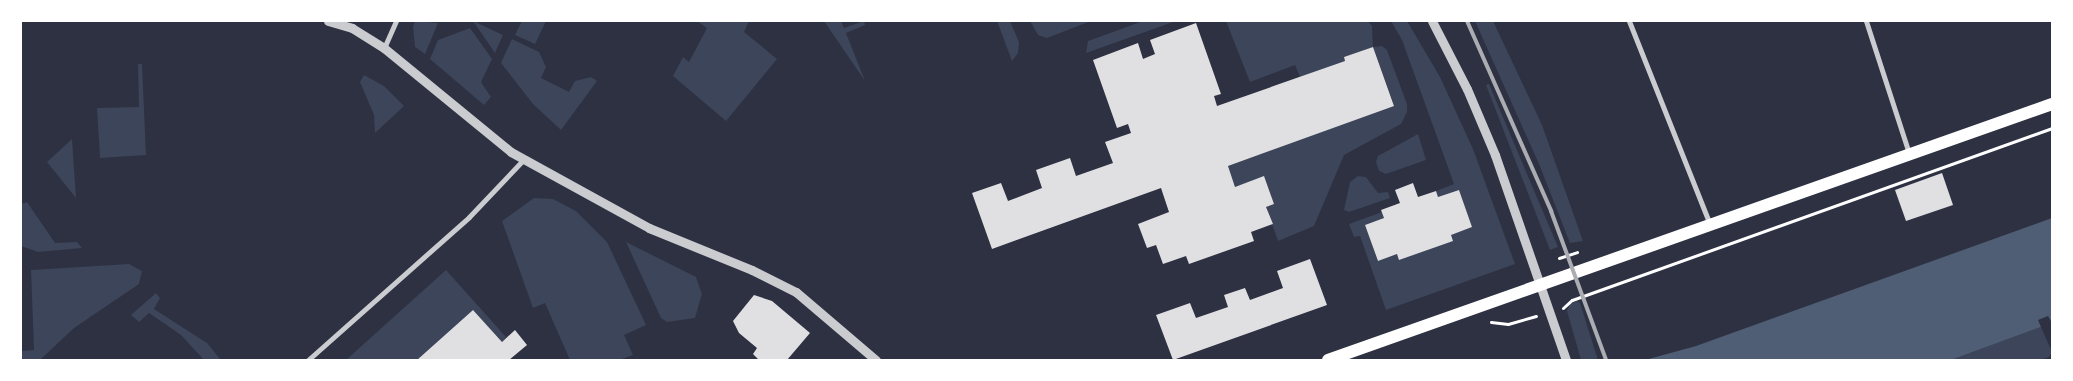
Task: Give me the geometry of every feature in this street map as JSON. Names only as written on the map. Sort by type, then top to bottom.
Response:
[{"type":"main road","points":[[1328,360],[1542,283],[1711,227],[2052,104]]},
{"type":"street","points":[[328,21],[352,28],[384,48],[493,138],[524,159],[649,228],[784,285],[876,360]]},
{"type":"street","points":[[384,48],[396,21]]},
{"type":"street","points":[[1432,21],[1462,80],[1495,155],[1542,283],[1566,360]]},
{"type":"street","points":[[1629,21],[1711,227]]},
{"type":"street","points":[[1866,21],[1910,156]]},
{"type":"street","points":[[308,360],[469,217],[524,159]]},
{"type":"path","points":[[1562,308],[1572,300],[2052,128]]},
{"type":"path","points":[[1508,324],[1539,315]]},
{"type":"shaded area","points":[[415,21],[438,23],[425,54],[415,47],[413,27]]},
{"type":"shaded area","points":[[473,21],[503,35],[495,53]]},
{"type":"shaded area","points":[[522,21],[546,21],[535,44],[515,35]]},
{"type":"shaded area","points":[[697,21],[749,21],[744,32],[777,59],[726,121],[673,76],[683,57],[689,62],[707,28]]},
{"type":"shaded area","points":[[824,21],[841,21],[844,28],[864,21],[865,25],[846,33],[865,81]]},
{"type":"shaded area","points":[[997,21],[1010,21],[1019,42],[1018,53],[1012,61]]},
{"type":"shaded area","points":[[1030,21],[1091,21],[1047,38],[1038,35]]},
{"type":"shaded area","points":[[1143,21],[1176,21],[1086,53],[1088,41]]},
{"type":"shaded area","points":[[1226,21],[1368,21],[1372,26],[1373,47],[1344,57],[1345,61],[1300,77],[1295,65],[1250,82]]},
{"type":"shaded area","points":[[1391,21],[1407,21],[1440,77],[1473,149],[1515,264],[1386,310],[1360,236],[1354,237],[1349,224],[1382,212],[1384,218],[1365,225],[1378,261],[1472,227],[1459,190],[1438,197],[1436,191],[1454,184],[1402,40]]},
{"type":"shaded area","points":[[1475,21],[1493,21],[1542,125],[1583,241],[1570,243],[1539,164]]},
{"type":"shaded area","points":[[470,28],[492,59],[481,82],[491,97],[484,105],[430,59],[438,40]]},
{"type":"shaded area","points":[[512,39],[539,52],[546,67],[541,78],[569,92],[575,81],[591,77],[597,81],[561,130],[533,104],[501,63]]},
{"type":"shaded area","points":[[1382,46],[1387,50],[1407,104],[1407,112],[1401,124],[1344,155],[1314,226],[1278,241],[1266,207],[1274,204],[1264,177],[1235,187],[1228,166],[1394,105],[1373,47]]},
{"type":"shaded area","points":[[138,64],[142,64],[146,155],[100,158],[97,108],[139,107]]},
{"type":"shaded area","points":[[364,75],[384,86],[404,106],[375,133],[374,115],[360,82]]},
{"type":"shaded area","points":[[1489,84],[1558,247],[1550,250],[1486,85]]},
{"type":"shaded area","points":[[1418,134],[1426,160],[1386,174],[1379,171],[1376,162],[1378,156]]},
{"type":"shaded area","points":[[72,139],[76,198],[47,162]]},
{"type":"shaded area","points":[[1358,176],[1366,177],[1378,193],[1388,192],[1390,198],[1349,212],[1344,210],[1350,182]]},
{"type":"shaded area","points":[[534,198],[553,199],[576,211],[607,242],[646,325],[624,335],[633,355],[619,360],[570,360],[545,303],[533,308],[502,221]]},
{"type":"shaded area","points":[[27,202],[55,243],[77,242],[82,248],[38,252],[21,246],[21,204]]},
{"type":"shaded area","points":[[2052,218],[2052,323],[2048,316],[2038,320],[2041,327],[1951,360],[1645,360],[1696,346]]},
{"type":"shaded area","points":[[626,242],[696,277],[702,294],[695,318],[667,322],[661,318]]},
{"type":"shaded area","points":[[129,264],[142,271],[139,284],[74,328],[40,360],[21,360],[21,351],[34,350],[31,270]]},
{"type":"shaded area","points":[[446,270],[506,337],[502,342],[473,310],[417,360],[346,360]]},
{"type":"shaded area","points":[[156,293],[160,298],[154,309],[207,343],[221,360],[204,360],[181,335],[149,313],[139,322],[131,315]]},
{"type":"shaded area","points":[[1577,301],[1580,303],[1598,360],[1581,360],[1567,311],[1570,304]]},
{"type":"shaded area","points":[[2041,327],[2052,352],[2049,357],[2041,360],[1951,360]]},
{"type":"building","points":[[1196,23],[1221,94],[1214,96],[1217,106],[1345,61],[1344,57],[1373,47],[1394,106],[1228,166],[1235,187],[1264,176],[1274,204],[1266,207],[1273,224],[1251,232],[1254,241],[1189,264],[1186,256],[1163,264],[1156,245],[1147,248],[1138,224],[1169,212],[1161,188],[992,249],[972,193],[1001,183],[1008,201],[1042,188],[1036,170],[1070,158],[1076,176],[1113,163],[1105,142],[1131,133],[1128,124],[1117,128],[1093,60],[1138,43],[1143,59],[1155,54],[1150,40]]},
{"type":"building","points":[[1942,173],[1953,205],[1906,221],[1895,190]]},
{"type":"building","points":[[1413,183],[1418,197],[1436,191],[1438,197],[1459,190],[1472,227],[1451,235],[1453,241],[1399,260],[1397,254],[1378,261],[1365,225],[1384,218],[1381,210],[1400,203],[1395,190]]},
{"type":"building","points":[[1310,259],[1327,305],[1173,360],[1156,315],[1190,303],[1196,318],[1228,307],[1224,295],[1245,288],[1250,300],[1283,288],[1277,271]]},
{"type":"building","points":[[754,295],[772,301],[810,333],[787,360],[759,360],[753,354],[757,348],[739,333],[733,321]]},
{"type":"building","points":[[473,310],[502,342],[515,330],[527,345],[509,360],[417,360]]},
{"type":"railway","points":[[1467,21],[1551,211],[1606,360]]}]
